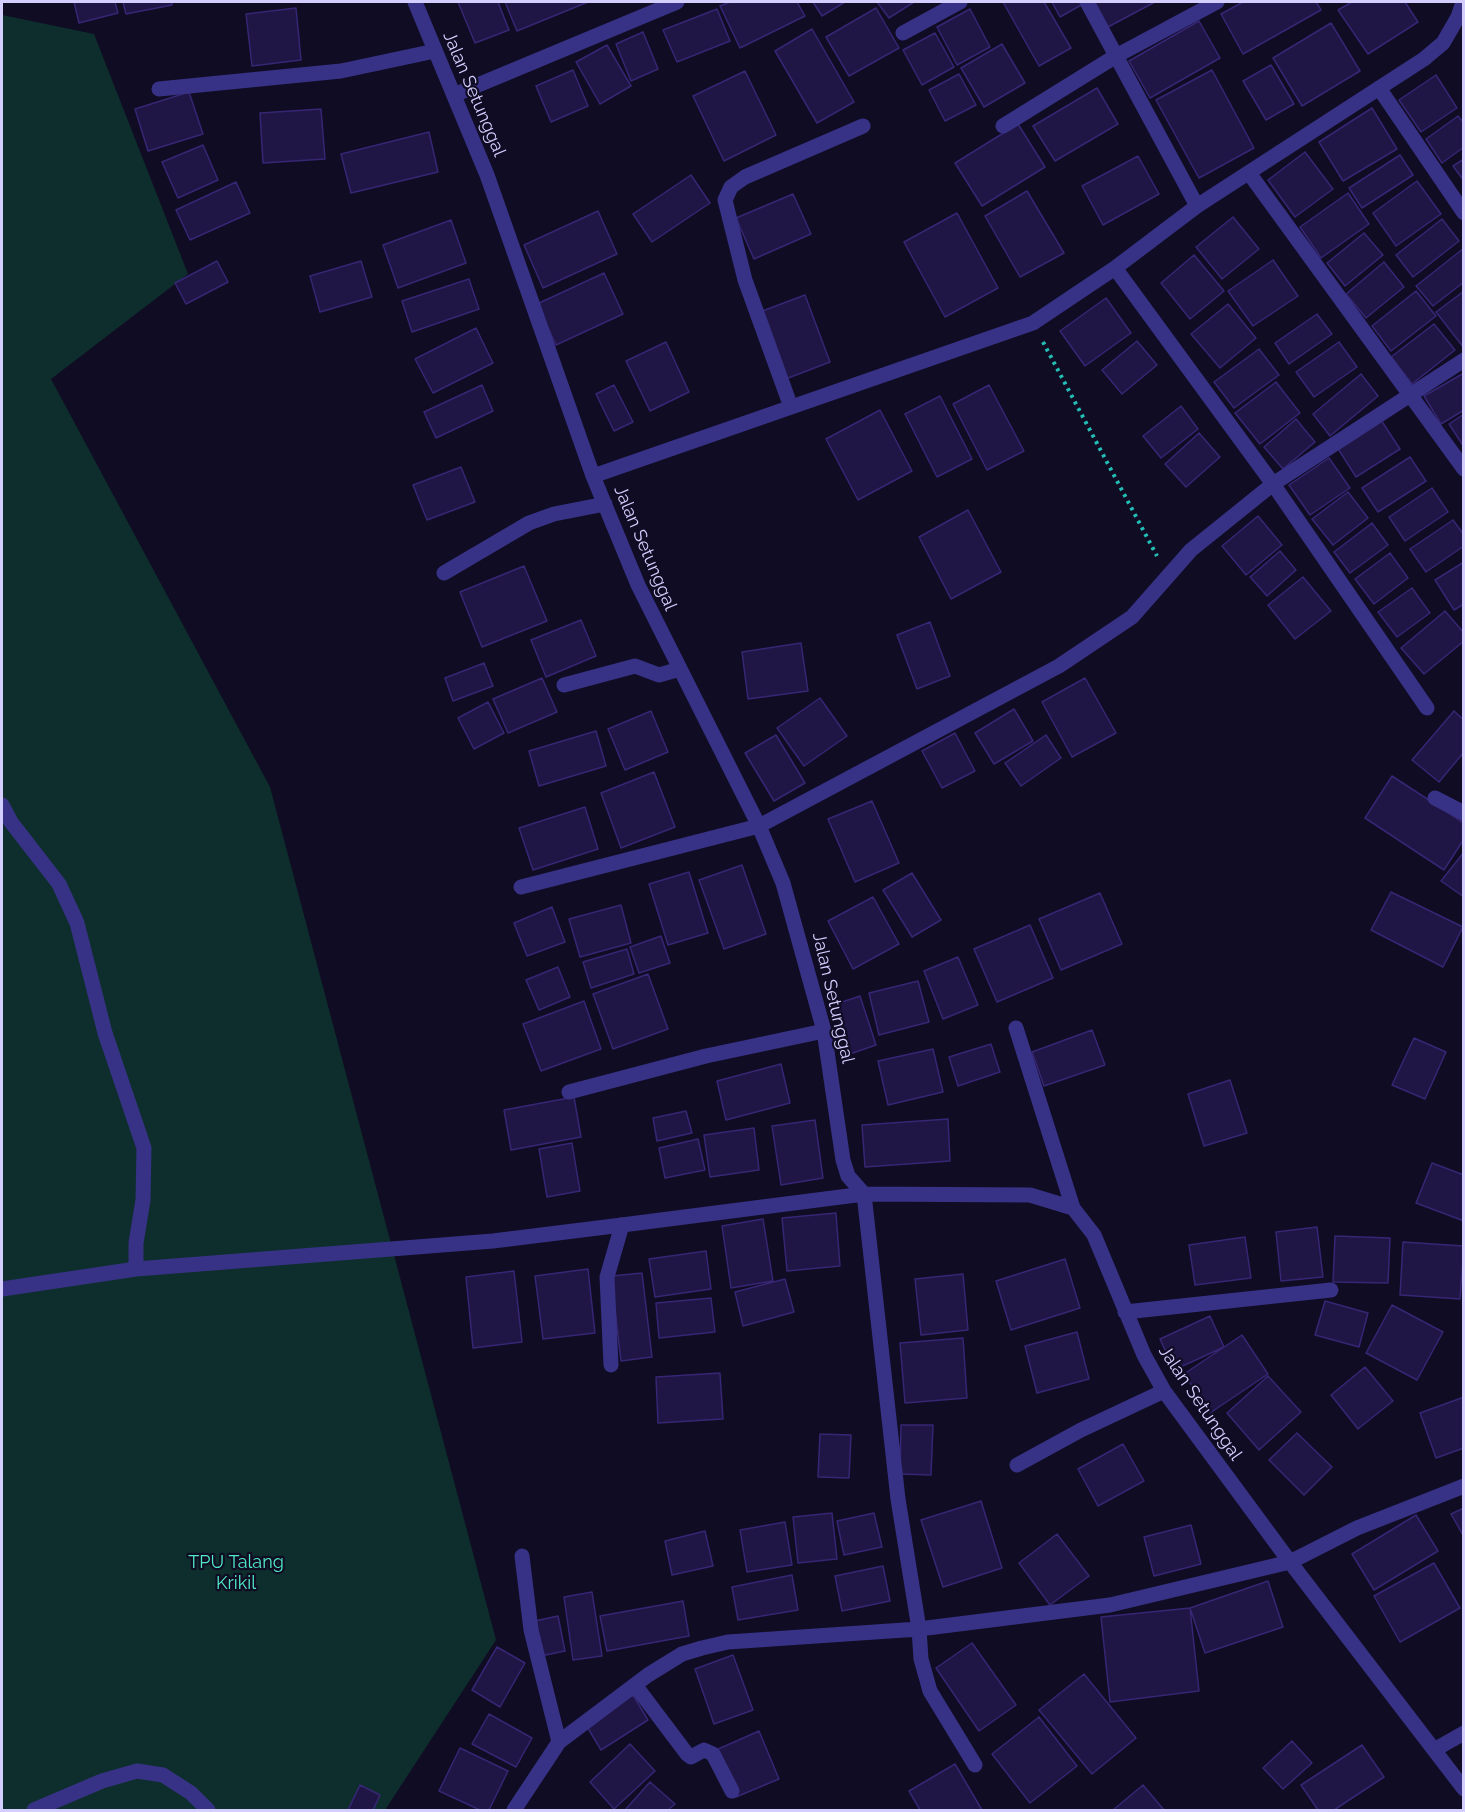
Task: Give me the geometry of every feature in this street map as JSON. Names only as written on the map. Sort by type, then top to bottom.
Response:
[{"type":"street","name":"Jalan Setunggal","points":[[415,2],[487,175],[594,476],[638,585],[759,826],[795,919],[824,1031],[843,1160],[848,1176],[864,1194]]},
{"type":"street","points":[[454,95],[677,2]]},
{"type":"street","points":[[903,33],[960,2]]},
{"type":"street","points":[[1087,2],[1197,206]]},
{"type":"street","points":[[1003,126],[1116,56],[1217,2]]},
{"type":"street","points":[[594,476],[1033,323],[1115,268],[1197,206],[1424,59],[1443,43],[1458,17],[1463,2]]},
{"type":"street","points":[[159,89],[341,71],[435,51]]},
{"type":"street","points":[[1379,88],[1464,213]]},
{"type":"street","points":[[791,407],[745,280],[725,200],[731,187],[745,177],[862,126]]},
{"type":"street","points":[[1249,172],[1464,469]]},
{"type":"street","points":[[1115,268],[1273,484],[1426,708]]},
{"type":"street","points":[[521,887],[759,826],[1059,666],[1132,617],[1191,550],[1273,484],[1464,360]]},
{"type":"street","points":[[444,573],[529,523],[554,514],[605,504]]},
{"type":"street","points":[[564,685],[635,666],[659,675],[680,669]]},
{"type":"street","points":[[1435,798],[1464,813]]},
{"type":"street","points":[[2,805],[11,822],[59,884],[77,923],[105,1033],[144,1148],[143,1200],[136,1243],[136,1269]]},
{"type":"street","points":[[1016,1028],[1073,1208]]},
{"type":"street","points":[[569,1092],[706,1056],[824,1031]]},
{"type":"street","points":[[2,1289],[136,1269],[493,1241],[864,1194],[1030,1195],[1073,1208]]},
{"type":"street","points":[[864,1194],[897,1499],[919,1629],[921,1659],[930,1691],[975,1765]]},
{"type":"street","name":"Jalan Setunggal","points":[[1073,1208],[1085,1221],[1102,1250],[1125,1312],[1144,1355],[1164,1391],[1290,1562],[1464,1789]]},
{"type":"street","points":[[611,1365],[607,1277],[622,1225]]},
{"type":"street","points":[[1125,1312],[1331,1290]]},
{"type":"street","points":[[1017,1465],[1081,1430],[1164,1391]]},
{"type":"street","points":[[514,1810],[559,1742],[635,1685],[682,1654],[728,1642],[919,1629],[1110,1605],[1290,1562],[1357,1528],[1464,1486]]},
{"type":"street","points":[[522,1556],[531,1630],[559,1742]]},
{"type":"street","points":[[635,1685],[687,1754],[691,1757],[704,1750],[713,1754],[732,1791]]},
{"type":"street","points":[[1434,1750],[1464,1733]]},
{"type":"street","points":[[34,1810],[102,1781],[137,1771],[162,1775],[191,1793],[208,1810]]},
{"type":"path","points":[[1033,323],[1168,577]]},
{"type":"green space","name":"TPU Talang Krikil","points":[[2,15],[94,34],[188,274],[51,379],[270,787],[496,1640],[385,1810],[2,1810]]},
{"type":"building","points":[[74,2],[115,2],[118,13],[79,23]]},
{"type":"building","points":[[123,2],[172,2],[172,5],[126,14]]},
{"type":"building","points":[[458,2],[498,2],[509,30],[475,43]]},
{"type":"building","points":[[505,2],[588,2],[517,31]]},
{"type":"building","points":[[730,2],[797,2],[805,16],[740,48],[720,6]]},
{"type":"building","points":[[813,2],[845,2],[822,16]]},
{"type":"building","points":[[877,2],[914,2],[889,18]]},
{"type":"building","points":[[1003,2],[1044,2],[1071,48],[1039,66]]},
{"type":"building","points":[[1052,2],[1082,2],[1083,4],[1060,17]]},
{"type":"building","points":[[1094,2],[1155,2],[1108,27]]},
{"type":"building","points":[[1243,2],[1316,2],[1321,10],[1243,54],[1221,14]]},
{"type":"building","points":[[1352,2],[1405,2],[1418,22],[1368,54],[1338,10]]},
{"type":"building","points":[[296,8],[301,60],[252,66],[246,14]]},
{"type":"building","points":[[876,8],[899,48],[849,76],[826,37]]},
{"type":"building","points":[[717,9],[730,41],[677,62],[663,30]]},
{"type":"building","points":[[970,9],[990,47],[957,65],[937,27]]},
{"type":"building","points":[[1199,21],[1220,58],[1150,98],[1129,61]]},
{"type":"building","points":[[1331,23],[1360,71],[1302,106],[1273,58]]},
{"type":"building","points":[[812,29],[854,102],[817,123],[775,51]]},
{"type":"building","points":[[643,32],[658,69],[631,81],[616,44]]},
{"type":"building","points":[[935,33],[954,67],[922,85],[903,50]]},
{"type":"building","points":[[1002,44],[1025,83],[984,107],[961,68]]},
{"type":"building","points":[[607,45],[631,86],[600,104],[576,62]]},
{"type":"building","points":[[1271,65],[1294,104],[1266,120],[1243,81]]},
{"type":"building","points":[[573,70],[588,106],[551,122],[536,86]]},
{"type":"building","points":[[1212,70],[1254,148],[1199,178],[1156,100]]},
{"type":"building","points":[[745,71],[776,135],[724,161],[693,96]]},
{"type":"building","points":[[959,74],[976,105],[945,121],[929,90]]},
{"type":"building","points":[[1436,75],[1457,108],[1421,132],[1399,100]]},
{"type":"building","points":[[1097,88],[1118,124],[1055,161],[1033,126]]},
{"type":"building","points":[[189,92],[203,134],[148,151],[135,109]]},
{"type":"building","points":[[1372,108],[1397,149],[1343,181],[1319,142]]},
{"type":"building","points":[[321,109],[325,159],[263,163],[260,113]]},
{"type":"building","points":[[1458,116],[1464,123],[1464,147],[1442,163],[1426,139]]},
{"type":"building","points":[[1018,124],[1045,167],[982,206],[955,163]]},
{"type":"building","points":[[429,132],[438,172],[351,193],[341,154]]},
{"type":"building","points":[[203,145],[218,180],[178,198],[162,162]]},
{"type":"building","points":[[1305,152],[1333,189],[1295,217],[1268,180]]},
{"type":"building","points":[[1400,155],[1413,175],[1362,208],[1349,188]]},
{"type":"building","points":[[1138,156],[1159,194],[1103,225],[1082,186]]},
{"type":"building","points":[[1464,159],[1464,181],[1453,166]]},
{"type":"building","points":[[691,175],[710,203],[652,242],[633,214]]},
{"type":"building","points":[[1417,181],[1441,214],[1396,246],[1373,213]]},
{"type":"building","points":[[236,182],[250,213],[190,240],[176,210]]},
{"type":"building","points":[[1027,191],[1064,253],[1020,277],[985,216]]},
{"type":"building","points":[[1348,193],[1369,224],[1321,258],[1300,227]]},
{"type":"building","points":[[793,194],[811,234],[754,259],[736,218]]},
{"type":"building","points":[[598,211],[617,254],[543,288],[524,245]]},
{"type":"building","points":[[957,213],[998,288],[945,317],[904,242]]},
{"type":"building","points":[[1233,217],[1259,249],[1222,279],[1196,247]]},
{"type":"building","points":[[1442,219],[1459,241],[1413,277],[1396,255]]},
{"type":"building","points":[[451,220],[466,263],[398,288],[383,245]]},
{"type":"building","points":[[1364,233],[1383,255],[1345,286],[1327,263]]},
{"type":"building","points":[[1464,248],[1464,282],[1433,306],[1416,286]]},
{"type":"building","points":[[1194,255],[1224,291],[1190,319],[1161,283]]},
{"type":"building","points":[[1273,260],[1298,296],[1253,326],[1228,291]]},
{"type":"building","points":[[217,261],[228,282],[186,304],[175,283]]},
{"type":"building","points":[[361,261],[372,297],[320,312],[310,276]]},
{"type":"building","points":[[1384,262],[1404,287],[1366,318],[1346,294]]},
{"type":"building","points":[[604,273],[623,314],[556,345],[537,304]]},
{"type":"building","points":[[469,279],[479,309],[412,332],[402,301]]},
{"type":"building","points":[[1416,291],[1436,316],[1391,351],[1372,326]]},
{"type":"building","points":[[1464,291],[1464,348],[1436,312]]},
{"type":"building","points":[[805,295],[830,362],[783,380],[757,313]]},
{"type":"building","points":[[1106,298],[1131,333],[1085,366],[1060,331]]},
{"type":"building","points":[[1228,304],[1256,338],[1220,368],[1191,334]]},
{"type":"building","points":[[1317,314],[1332,334],[1289,364],[1275,343]]},
{"type":"building","points":[[1434,324],[1455,350],[1412,384],[1391,357]]},
{"type":"building","points":[[476,328],[493,363],[433,393],[415,359]]},
{"type":"building","points":[[1137,341],[1157,365],[1122,394],[1102,370]]},
{"type":"building","points":[[666,342],[689,392],[650,411],[626,361]]},
{"type":"building","points":[[1339,342],[1357,367],[1314,397],[1296,372]]},
{"type":"building","points":[[1259,349],[1279,375],[1234,408],[1214,382]]},
{"type":"building","points":[[1464,373],[1464,410],[1441,424],[1424,396]]},
{"type":"building","points":[[1361,374],[1378,396],[1330,436],[1313,414]]},
{"type":"building","points":[[1276,382],[1300,413],[1260,444],[1235,413]]},
{"type":"building","points":[[482,385],[493,411],[436,438],[424,412]]},
{"type":"building","points":[[614,385],[633,422],[614,431],[596,394]]},
{"type":"building","points":[[989,385],[1024,451],[987,470],[953,404]]},
{"type":"building","points":[[940,396],[972,459],[937,477],[905,414]]},
{"type":"building","points":[[1181,406],[1198,429],[1161,458],[1143,436]]},
{"type":"building","points":[[880,410],[912,471],[858,500],[826,439]]},
{"type":"building","points":[[1464,414],[1464,447],[1449,424]]},
{"type":"building","points":[[1296,419],[1315,442],[1283,469],[1264,447]]},
{"type":"building","points":[[1381,420],[1400,449],[1356,477],[1337,447]]},
{"type":"building","points":[[1199,433],[1220,457],[1186,487],[1165,464]]},
{"type":"building","points":[[1410,457],[1426,481],[1378,512],[1362,488]]},
{"type":"building","points":[[1329,458],[1350,488],[1310,515],[1289,485]]},
{"type":"building","points":[[461,467],[475,502],[427,520],[413,485]]},
{"type":"building","points":[[1432,488],[1448,512],[1405,541],[1389,517]]},
{"type":"building","points":[[1348,492],[1368,518],[1333,545],[1312,519]]},
{"type":"building","points":[[968,510],[1001,572],[951,599],[919,537]]},
{"type":"building","points":[[1258,516],[1282,545],[1246,575],[1222,546]]},
{"type":"building","points":[[1453,520],[1464,535],[1464,546],[1426,572],[1410,549]]},
{"type":"building","points":[[1372,523],[1388,545],[1350,573],[1334,552]]},
{"type":"building","points":[[1280,551],[1296,570],[1267,596],[1250,577]]},
{"type":"building","points":[[1390,553],[1408,578],[1374,604],[1355,579]]},
{"type":"building","points":[[1464,562],[1464,604],[1454,610],[1435,580]]},
{"type":"building","points":[[524,566],[547,621],[482,647],[460,592]]},
{"type":"building","points":[[1303,577],[1331,611],[1295,639],[1268,605]]},
{"type":"building","points":[[1412,588],[1430,613],[1397,637],[1378,612]]},
{"type":"building","points":[[1445,611],[1464,633],[1464,641],[1424,674],[1401,648]]},
{"type":"building","points":[[581,620],[596,656],[546,677],[531,640]]},
{"type":"building","points":[[930,622],[950,676],[917,689],[897,635]]},
{"type":"building","points":[[801,643],[808,691],[748,699],[742,652]]},
{"type":"building","points":[[484,663],[493,686],[453,701],[445,678]]},
{"type":"building","points":[[542,678],[557,712],[508,733],[493,699]]},
{"type":"building","points":[[1085,678],[1116,733],[1072,757],[1042,702]]},
{"type":"building","points":[[820,698],[847,736],[804,766],[777,728]]},
{"type":"building","points":[[488,702],[504,733],[474,749],[458,718]]},
{"type":"building","points":[[1014,709],[1033,741],[994,764],[975,733]]},
{"type":"building","points":[[651,711],[668,752],[625,770],[608,729]]},
{"type":"building","points":[[1454,711],[1464,720],[1464,752],[1439,782],[1412,760]]},
{"type":"building","points":[[596,731],[606,766],[539,786],[529,751]]},
{"type":"building","points":[[955,733],[975,771],[942,788],[922,751]]},
{"type":"building","points":[[776,735],[805,783],[774,801],[745,753]]},
{"type":"building","points":[[1046,735],[1061,758],[1021,786],[1005,763]]},
{"type":"building","points":[[654,772],[675,827],[621,848],[601,793]]},
{"type":"building","points":[[1392,776],[1464,823],[1464,839],[1444,870],[1365,818]]},
{"type":"building","points":[[872,801],[899,863],[855,882],[828,819]]},
{"type":"building","points":[[585,807],[598,849],[533,870],[519,828]]},
{"type":"building","points":[[1464,852],[1464,897],[1441,881]]},
{"type":"building","points":[[742,865],[766,934],[724,949],[699,880]]},
{"type":"building","points":[[689,872],[708,933],[668,945],[649,884]]},
{"type":"building","points":[[912,873],[941,920],[912,937],[883,890]]},
{"type":"building","points":[[1391,892],[1463,927],[1443,967],[1371,930]]},
{"type":"building","points":[[1100,893],[1122,944],[1061,970],[1039,919]]},
{"type":"building","points":[[873,897],[899,944],[853,969],[828,921]]},
{"type":"building","points":[[621,905],[631,943],[580,957],[569,919]]},
{"type":"building","points":[[552,907],[565,942],[527,956],[514,923]]},
{"type":"building","points":[[1030,925],[1053,978],[997,1002],[974,949]]},
{"type":"building","points":[[661,936],[670,963],[639,973],[630,947]]},
{"type":"building","points":[[627,949],[634,974],[591,988],[583,962]]},
{"type":"building","points":[[958,957],[978,1005],[943,1019],[924,971]]},
{"type":"building","points":[[558,967],[570,997],[539,1010],[526,980]]},
{"type":"building","points":[[648,974],[668,1029],[613,1049],[593,994]]},
{"type":"building","points":[[918,981],[929,1022],[879,1035],[869,993]]},
{"type":"building","points":[[860,996],[876,1045],[850,1054],[833,1005]]},
{"type":"building","points":[[584,1001],[601,1049],[541,1071],[523,1024]]},
{"type":"building","points":[[1092,1030],[1105,1065],[1044,1086],[1032,1052]]},
{"type":"building","points":[[1414,1038],[1446,1052],[1425,1099],[1392,1085]]},
{"type":"building","points":[[991,1044],[1000,1072],[958,1086],[949,1057]]},
{"type":"building","points":[[933,1049],[943,1092],[888,1105],[878,1061]]},
{"type":"building","points":[[781,1064],[790,1103],[726,1120],[717,1081]]},
{"type":"building","points":[[1230,1080],[1247,1133],[1204,1146],[1188,1094]]},
{"type":"building","points":[[574,1097],[581,1137],[511,1150],[504,1110]]},
{"type":"building","points":[[686,1111],[692,1133],[657,1141],[653,1118]]},
{"type":"building","points":[[948,1119],[950,1161],[865,1167],[862,1125]]},
{"type":"building","points":[[815,1120],[823,1178],[781,1185],[772,1126]]},
{"type":"building","points":[[754,1128],[759,1170],[710,1177],[704,1135]]},
{"type":"building","points":[[698,1139],[705,1170],[665,1178],[659,1148]]},
{"type":"building","points":[[572,1143],[580,1191],[547,1197],[539,1149]]},
{"type":"building","points":[[1432,1163],[1464,1175],[1464,1221],[1416,1203]]},
{"type":"building","points":[[836,1213],[840,1266],[787,1271],[782,1218]]},
{"type":"building","points":[[763,1219],[773,1281],[731,1288],[722,1226]]},
{"type":"building","points":[[1317,1227],[1323,1277],[1281,1281],[1276,1232]]},
{"type":"building","points":[[1335,1236],[1390,1238],[1388,1283],[1333,1282]]},
{"type":"building","points":[[1245,1237],[1251,1278],[1195,1285],[1189,1245]]},
{"type":"building","points":[[1403,1242],[1464,1246],[1460,1299],[1400,1295]]},
{"type":"building","points":[[706,1251],[711,1289],[655,1297],[649,1259]]},
{"type":"building","points":[[1065,1259],[1080,1308],[1011,1330],[996,1281]]},
{"type":"building","points":[[588,1269],[595,1333],[543,1339],[535,1276]]},
{"type":"building","points":[[514,1271],[522,1342],[473,1348],[466,1277]]},
{"type":"building","points":[[642,1273],[652,1357],[621,1361],[611,1276]]},
{"type":"building","points":[[963,1274],[968,1330],[921,1335],[915,1279]]},
{"type":"building","points":[[785,1279],[794,1312],[743,1326],[735,1292]]},
{"type":"building","points":[[711,1298],[715,1332],[659,1338],[656,1303]]},
{"type":"building","points":[[1325,1301],[1368,1313],[1359,1347],[1315,1335]]},
{"type":"building","points":[[1392,1305],[1443,1332],[1417,1380],[1366,1353]]},
{"type":"building","points":[[1210,1316],[1224,1347],[1174,1370],[1160,1339]]},
{"type":"building","points":[[1077,1332],[1089,1379],[1037,1393],[1025,1346]]},
{"type":"building","points":[[1242,1335],[1268,1374],[1210,1413],[1184,1374]]},
{"type":"building","points":[[963,1338],[967,1398],[905,1403],[900,1343]]},
{"type":"building","points":[[1365,1367],[1393,1401],[1358,1429],[1331,1395]]},
{"type":"building","points":[[720,1373],[723,1419],[658,1423],[656,1377]]},
{"type":"building","points":[[1268,1376],[1301,1412],[1259,1450],[1227,1413]]},
{"type":"building","points":[[1464,1397],[1464,1448],[1436,1458],[1420,1413]]},
{"type":"building","points":[[901,1425],[933,1425],[931,1475],[900,1474]]},
{"type":"building","points":[[1297,1433],[1332,1467],[1304,1495],[1269,1460]]},
{"type":"building","points":[[820,1434],[851,1435],[849,1478],[818,1477]]},
{"type":"building","points":[[1123,1444],[1144,1481],[1098,1506],[1078,1469]]},
{"type":"building","points":[[981,1501],[1002,1568],[943,1587],[921,1520]]},
{"type":"building","points":[[1464,1508],[1464,1537],[1451,1514]]},
{"type":"building","points":[[832,1513],[837,1559],[798,1563],[793,1517]]},
{"type":"building","points":[[874,1513],[882,1547],[844,1555],[837,1521]]},
{"type":"building","points":[[1416,1515],[1438,1551],[1374,1590],[1352,1554]]},
{"type":"building","points":[[785,1522],[792,1565],[747,1572],[740,1530]]},
{"type":"building","points":[[1191,1525],[1201,1564],[1154,1576],[1144,1537]]},
{"type":"building","points":[[705,1531],[713,1566],[672,1575],[665,1541]]},
{"type":"building","points":[[1057,1534],[1089,1576],[1050,1605],[1019,1563]]},
{"type":"building","points":[[1434,1563],[1460,1608],[1400,1642],[1374,1596]]},
{"type":"building","points":[[883,1566],[890,1601],[842,1611],[835,1576]]},
{"type":"building","points":[[792,1575],[798,1610],[738,1620],[732,1587]]},
{"type":"building","points":[[1268,1581],[1283,1627],[1205,1653],[1190,1608]]},
{"type":"building","points":[[592,1592],[602,1656],[573,1660],[564,1597]]},
{"type":"building","points":[[683,1601],[689,1636],[607,1651],[600,1616]]},
{"type":"building","points":[[1190,1608],[1199,1691],[1110,1702],[1101,1617]]},
{"type":"building","points":[[558,1616],[565,1651],[541,1656],[535,1621]]},
{"type":"building","points":[[972,1643],[1016,1705],[979,1731],[936,1668]]},
{"type":"building","points":[[497,1647],[525,1663],[500,1707],[472,1690]]},
{"type":"building","points":[[733,1655],[753,1710],[714,1724],[695,1669]]},
{"type":"building","points":[[1084,1674],[1136,1738],[1092,1774],[1039,1710]]},
{"type":"building","points":[[633,1695],[648,1720],[601,1750],[586,1725]]},
{"type":"building","points":[[489,1714],[532,1738],[516,1767],[472,1744]]},
{"type":"building","points":[[1039,1717],[1077,1766],[1030,1803],[992,1754]]},
{"type":"building","points":[[759,1731],[779,1779],[736,1797],[716,1750]]},
{"type":"building","points":[[1292,1741],[1312,1763],[1283,1789],[1263,1768]]},
{"type":"building","points":[[630,1744],[655,1771],[614,1809],[590,1782]]},
{"type":"building","points":[[1362,1745],[1384,1777],[1334,1810],[1318,1810],[1301,1785]]},
{"type":"building","points":[[460,1748],[508,1771],[489,1810],[480,1810],[439,1791]]},
{"type":"building","points":[[955,1764],[982,1810],[920,1810],[909,1791]]},
{"type":"building","points":[[650,1782],[675,1804],[668,1810],[625,1810]]},
{"type":"building","points":[[360,1785],[380,1795],[373,1810],[348,1810]]},
{"type":"building","points":[[1143,1785],[1164,1810],[1113,1810]]}]
